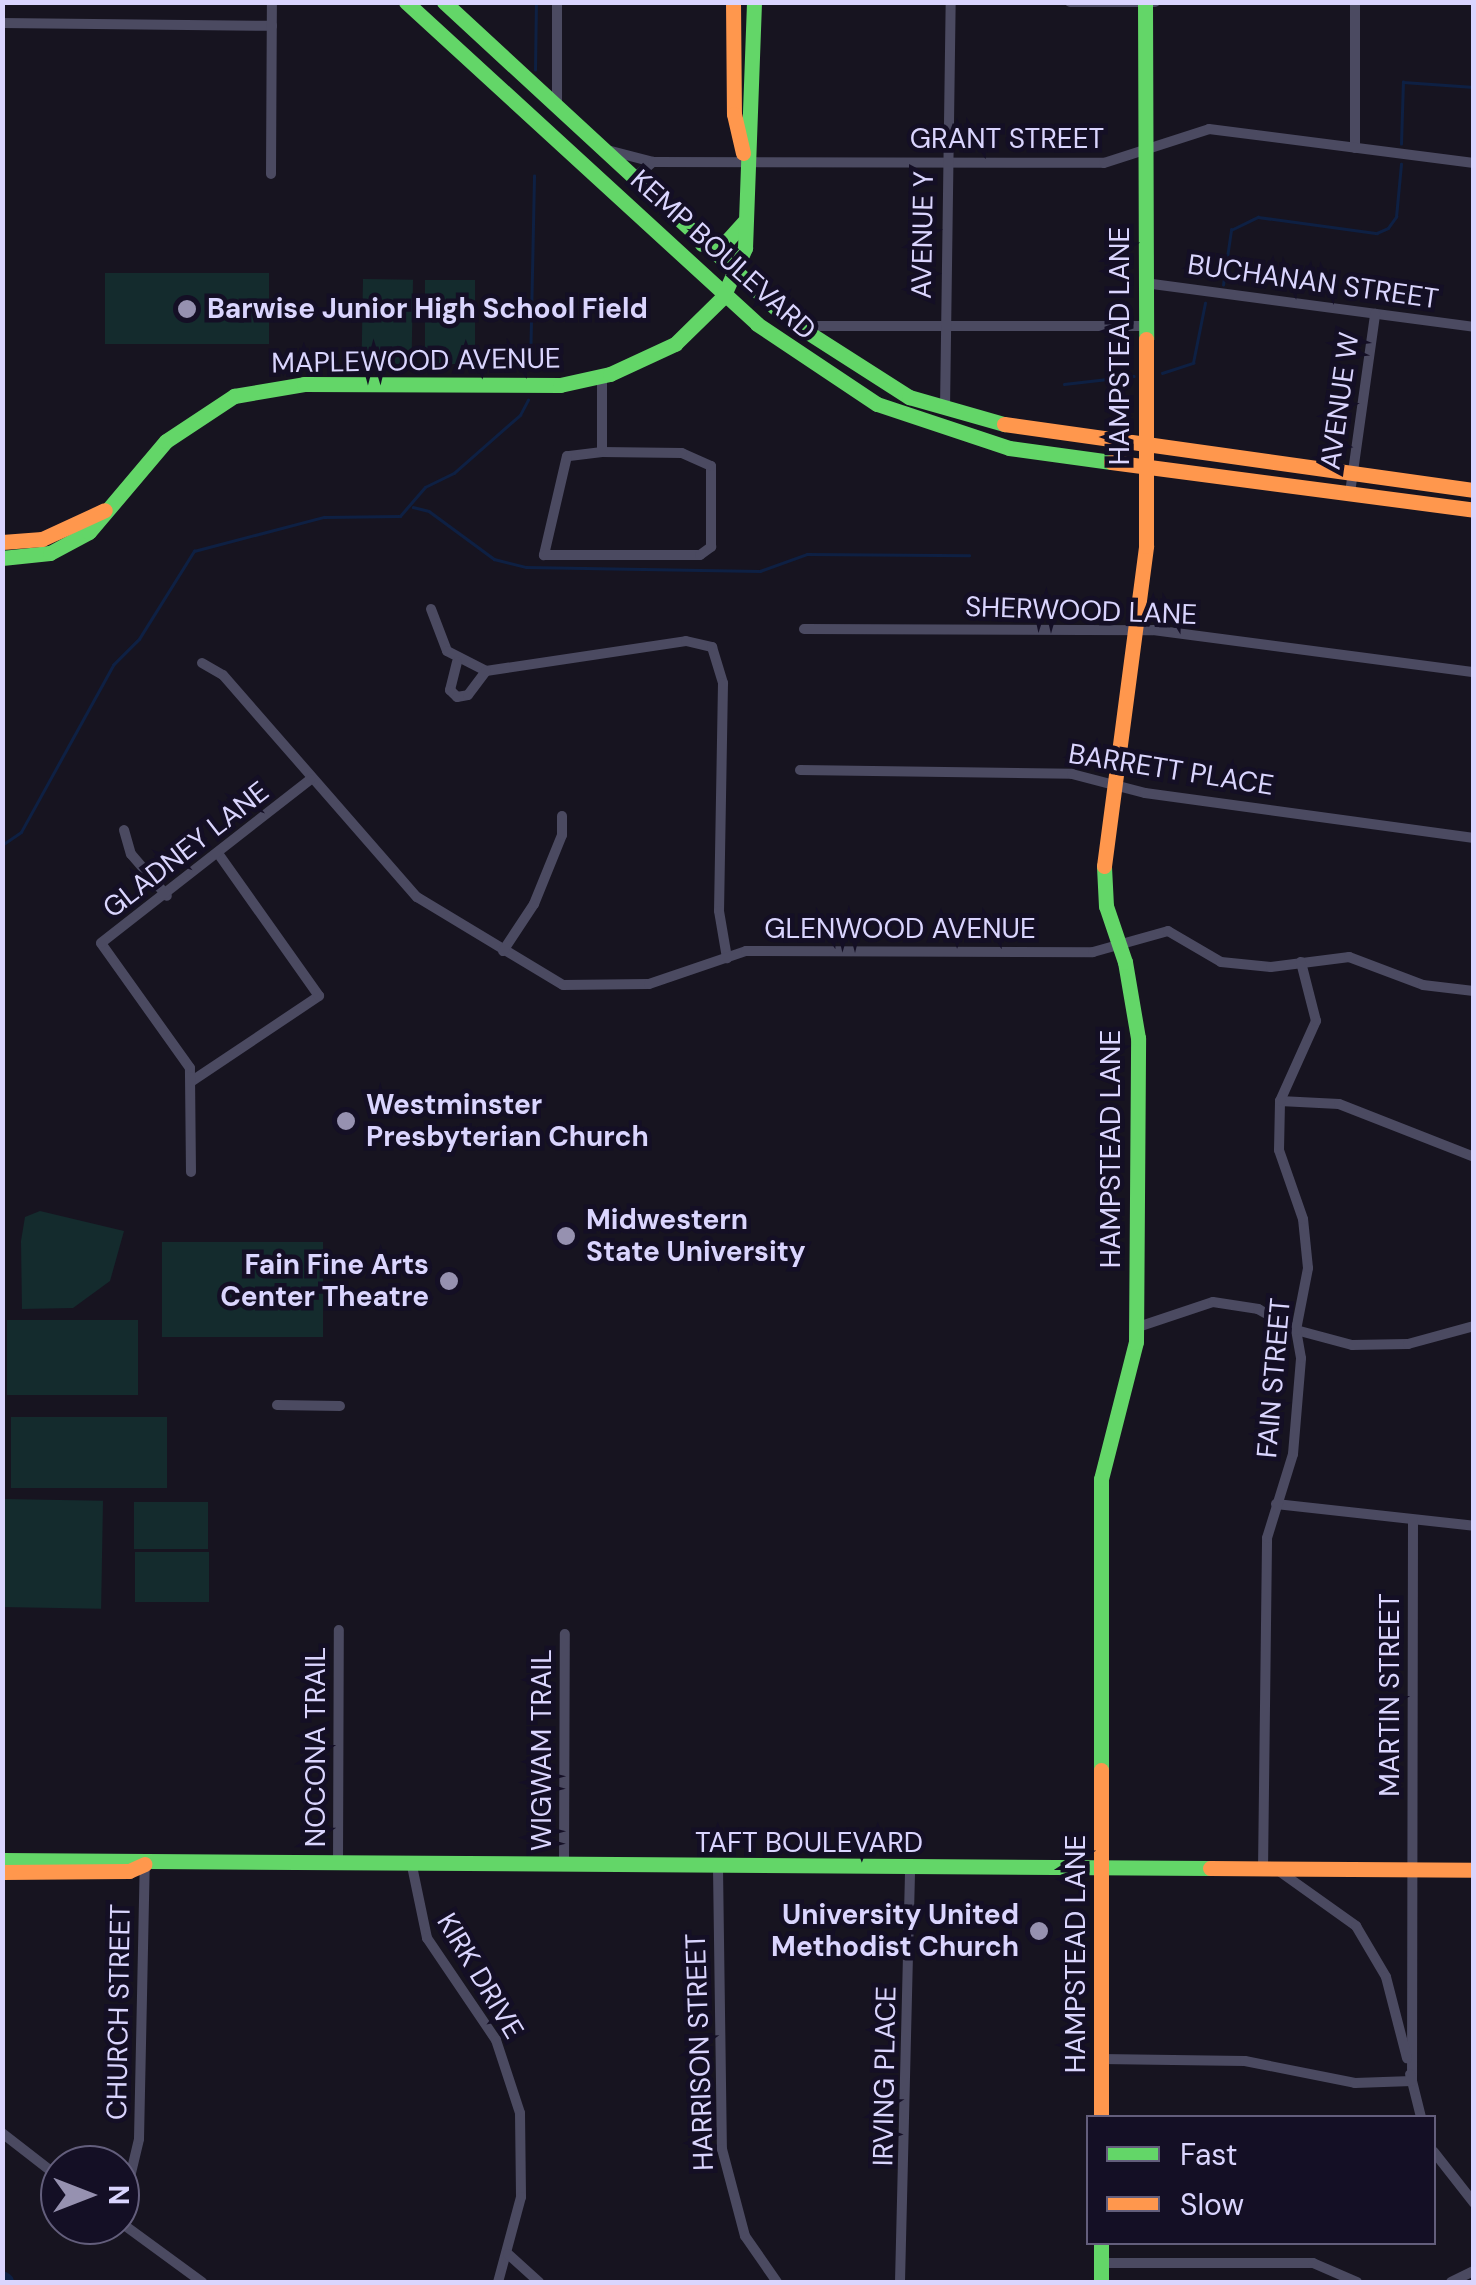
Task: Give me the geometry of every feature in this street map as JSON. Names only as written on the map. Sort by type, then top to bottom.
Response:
[{"type":"street","points":[[271,174],[272,2]]},
{"type":"street","name":"KEMP BOULEVARD","points":[[406,2],[725,292],[829,377],[941,430],[1036,453],[1474,510]]},
{"type":"street","name":"KEMP BOULEVARD","points":[[444,2],[736,274],[797,326],[872,376],[944,408],[1146,448],[1474,490]]},
{"type":"street","points":[[558,2],[558,110]]},
{"type":"street","name":"MAPLEWOOD AVENUE","points":[[733,2],[734,114],[746,162]]},
{"type":"street","name":"MAPLEWOOD AVENUE","points":[[2,558],[68,547],[183,426],[234,396],[266,387],[560,385],[602,376],[675,344],[725,292],[736,274],[746,218],[754,2]]},
{"type":"street","name":"AVENUE Y","points":[[944,408],[951,2]]},
{"type":"street","points":[[1070,2],[1155,2]]},
{"type":"street","points":[[1355,2],[1355,148]]},
{"type":"street","name":"HAMPSTEAD LANE","points":[[1101,2115],[1101,1479],[1106,1443],[1130,1377],[1136,1328],[1138,1038],[1106,906],[1104,870],[1146,546],[1145,3]]},
{"type":"street","points":[[2,24],[272,26]]},
{"type":"street","name":"GRANT STREET","points":[[595,145],[654,162],[1104,163],[1209,129],[1474,163]]},
{"type":"street","points":[[619,196],[654,162]]},
{"type":"street","points":[[702,244],[734,237],[746,218]]},
{"type":"street","name":"BUCHANAN STREET","points":[[1146,283],[1474,327]]},
{"type":"street","name":"AVENUE W","points":[[1350,494],[1375,314]]},
{"type":"street","points":[[797,326],[1146,326]]},
{"type":"street","points":[[602,376],[602,452]]},
{"type":"street","points":[[941,430],[944,408]]},
{"type":"street","points":[[602,452],[682,453],[711,466],[711,546],[700,554],[544,555],[567,456],[602,452]]},
{"type":"street","name":"MAPLEWOOD AVENUE","points":[[2,542],[42,538],[109,508]]},
{"type":"street","points":[[431,609],[458,662],[450,690],[458,697],[468,695],[486,671]]},
{"type":"street","name":"SHERWOOD LANE","points":[[804,628],[1134,631],[1474,672]]},
{"type":"street","points":[[458,662],[486,671],[686,641],[712,648],[722,682],[720,911],[726,958]]},
{"type":"street","name":"GLENWOOD AVENUE","points":[[202,664],[223,675],[417,897],[502,952],[563,985],[600,990],[689,974],[746,951],[1094,952],[1168,931],[1221,962],[1301,962],[1349,957],[1423,985],[1474,991]]},
{"type":"street","name":"BARRETT PLACE","points":[[800,770],[1072,774],[1112,788],[1474,838]]},
{"type":"street","name":"GLADNEY LANE","points":[[191,1172],[192,1081],[184,1055],[101,943],[220,856],[312,780]]},
{"type":"street","points":[[502,952],[534,904],[562,835],[562,816]]},
{"type":"street","points":[[124,830],[130,854],[168,896]]},
{"type":"street","points":[[192,1081],[319,996],[220,856]]},
{"type":"street","name":"FAIN STREET","points":[[1270,1870],[1264,1598],[1267,1538],[1292,1454],[1302,1358],[1296,1330],[1308,1268],[1303,1219],[1279,1150],[1280,1101],[1316,1021],[1301,962]]},
{"type":"street","points":[[1280,1101],[1340,1104],[1474,1157]]},
{"type":"street","points":[[1136,1328],[1214,1302],[1270,1313],[1296,1330],[1370,1346],[1408,1344],[1474,1326]]},
{"type":"street","points":[[276,1405],[340,1406]]},
{"type":"street","points":[[1276,1504],[1474,1526]]},
{"type":"street","name":"MARTIN STREET","points":[[1412,2080],[1413,1520]]},
{"type":"street","name":"NOCONA TRAIL","points":[[338,1865],[339,1630]]},
{"type":"street","name":"WIGWAM TRAIL","points":[[564,1866],[565,1634]]},
{"type":"street","points":[[2,1848],[116,1859]]},
{"type":"street","name":"TAFT BOULEVARD","points":[[2,1860],[412,1866],[1474,1870]]},
{"type":"street","name":"TAFT BOULEVARD","points":[[2,1872],[129,1871],[145,1864]]},
{"type":"street","name":"CHURCH STREET","points":[[137,2145],[145,1864]]},
{"type":"street","name":"KIRK DRIVE","points":[[412,1866],[427,1938],[496,2040],[512,2080],[523,2154],[508,2254],[498,2282]]},
{"type":"street","name":"HARRISON STREET","points":[[718,1868],[722,2149],[735,2211],[772,2280]]},
{"type":"street","name":"IRVING PLACE","points":[[900,2282],[910,1869]]},
{"type":"street","points":[[1270,1870],[1342,1911],[1379,1962],[1419,2115]]},
{"type":"street","points":[[1101,2059],[1220,2060],[1354,2082],[1412,2080]]},
{"type":"street","points":[[2,2134],[40,2163]]},
{"type":"street","points":[[1436,2155],[1474,2203]]},
{"type":"street","points":[[140,2235],[202,2282]]},
{"type":"street","points":[[1100,2282],[1101,2245]]},
{"type":"street","points":[[508,2254],[539,2282]]},
{"type":"street","points":[[1100,2263],[1313,2263],[1357,2282]]},
{"type":"street","points":[[1452,2282],[1474,2272]]},
{"type":"green space","name":"Barwise Junior High School Field","points":[[105,273],[269,273],[269,344],[105,344]]},
{"type":"green space","points":[[363,279],[413,280],[411,366],[361,365]]},
{"type":"green space","points":[[425,280],[475,280],[475,364],[425,364]]},
{"type":"green space","points":[[40,1211],[124,1231],[110,1281],[73,1308],[22,1309],[21,1241],[25,1217]]},
{"type":"green space","points":[[162,1242],[323,1242],[323,1337],[162,1337]]},
{"type":"green space","points":[[7,1320],[138,1320],[138,1395],[7,1395]]},
{"type":"green space","points":[[11,1417],[167,1417],[167,1488],[11,1488]]},
{"type":"green space","points":[[3,1499],[103,1501],[101,1609],[2,1607]]},
{"type":"green space","points":[[134,1502],[208,1502],[208,1549],[134,1549]]},
{"type":"green space","points":[[135,1552],[209,1552],[209,1602],[135,1602]]},
{"type":"waterway","points":[[535,70],[536,2]]},
{"type":"waterway","points":[[1401,144],[1403,82],[1474,87]]},
{"type":"waterway","points":[[1223,285],[1231,230],[1258,217],[1377,233],[1388,228],[1396,217],[1401,164]]},
{"type":"waterway","points":[[530,368],[534,176]]},
{"type":"waterway","points":[[1162,373],[1193,363],[1205,303]]},
{"type":"waterway","points":[[1064,384],[1134,376]]},
{"type":"waterway","points":[[2,845],[21,832],[113,665],[139,639],[194,551],[324,517],[400,516],[425,487],[454,473],[520,415],[528,400]]},
{"type":"waterway","points":[[413,507],[429,511],[494,559],[526,567],[760,571],[807,554],[969,555]]},
{"type":"traffic: fast","points":[[406,2],[757,324],[877,404],[1009,448],[1111,462]]},
{"type":"traffic: fast","points":[[444,2],[787,319],[909,397],[1004,424]]},
{"type":"traffic: fast","points":[[2,558],[50,553],[89,532],[166,441],[234,396],[304,384],[560,385],[610,374],[675,344],[723,297],[745,248],[754,2]]},
{"type":"traffic: fast","points":[[1145,2],[1146,339]]},
{"type":"traffic: fast","points":[[702,244],[725,243],[744,222]]},
{"type":"traffic: fast","points":[[1101,1770],[1101,1479],[1136,1342],[1138,1038],[1125,962],[1106,906],[1104,866]]},
{"type":"traffic: fast","points":[[2,1860],[1210,1868]]},
{"type":"traffic: fast","points":[[1101,2245],[1101,2282]]},
{"type":"traffic: slow","points":[[733,2],[734,114],[743,153]]},
{"type":"traffic: slow","points":[[1104,866],[1146,546],[1146,339]]},
{"type":"traffic: slow","points":[[1004,424],[1474,490]]},
{"type":"traffic: slow","points":[[1111,462],[1474,510]]},
{"type":"traffic: slow","points":[[2,542],[42,539],[105,510]]},
{"type":"traffic: slow","points":[[1101,1770],[1101,2115]]},
{"type":"traffic: slow","points":[[2,1872],[129,1871],[145,1864]]},
{"type":"traffic: slow","points":[[1210,1868],[1474,1870]]},
{"type":"place","name":"Barwise Junior High School Field","points":[[187,309]]},
{"type":"place","name":"Westminster Presbyterian Church","points":[[346,1121]]},
{"type":"place","name":"Midwestern State University","points":[[566,1236]]},
{"type":"place","name":"Fain Fine Arts Center Theatre","points":[[449,1281]]},
{"type":"place","name":"University United Methodist Church","points":[[1039,1931]]}]
